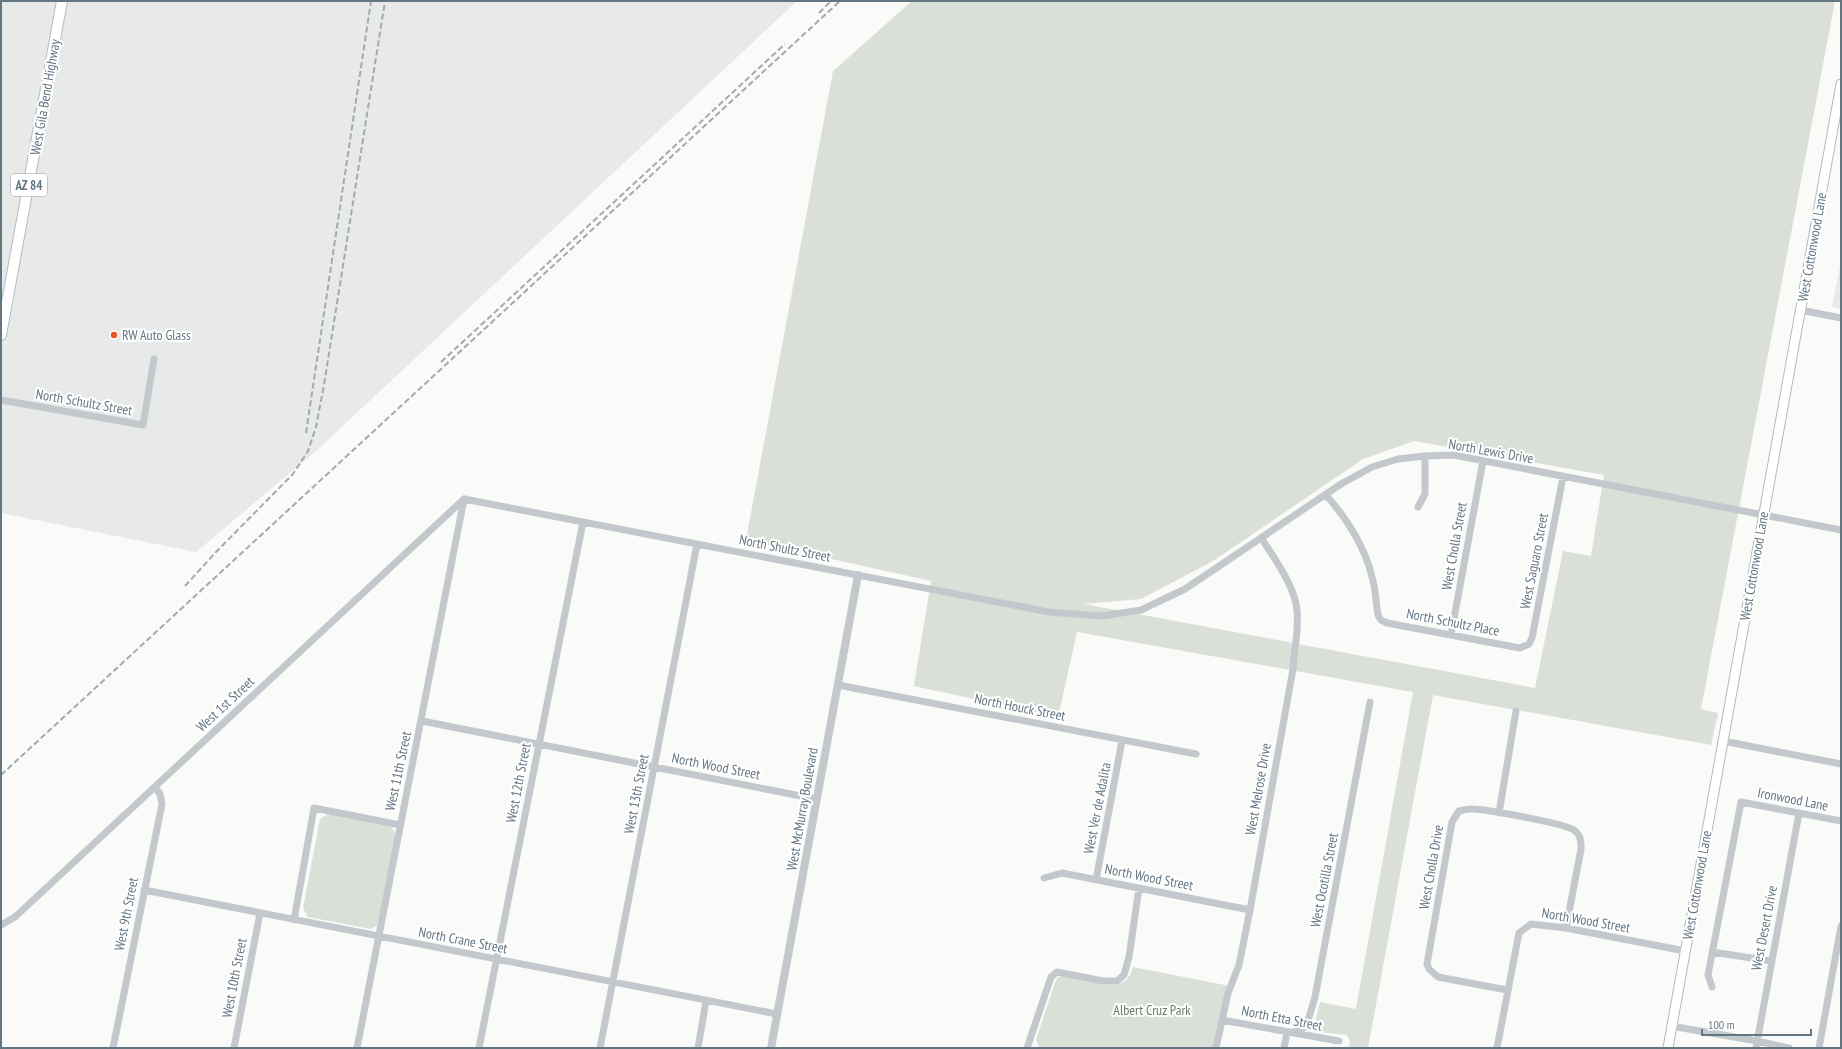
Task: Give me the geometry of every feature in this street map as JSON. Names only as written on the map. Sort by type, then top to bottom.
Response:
[{"type":"main road","name":"West Gila Bend Highway","points":[[1,335],[62,1]]},
{"type":"main road","name":"West Cottonwood Lane","points":[[1668,1048],[1841,84]]},
{"type":"street","points":[[1800,310],[1841,318]]},
{"type":"street","name":"North Schultz Street","points":[[1,400],[143,425],[154,359]]},
{"type":"street","name":"North Lewis Drive","points":[[1102,616],[1141,610],[1185,589],[1262,539],[1326,494],[1372,467],[1398,459],[1454,455],[1841,530]]},
{"type":"street","points":[[1418,507],[1425,494],[1425,456]]},
{"type":"street","name":"West Cholla Street","points":[[1451,635],[1483,461]]},
{"type":"street","name":"West Saguaro Street","points":[[1525,647],[1532,638],[1563,477]]},
{"type":"street","name":"North Schultz Place","points":[[1326,494],[1351,527],[1364,551],[1373,582],[1378,616],[1387,622],[1515,648],[1525,647]]},
{"type":"street","name":"North Shultz Street","points":[[464,499],[1049,612],[1102,616]]},
{"type":"street","name":"West 11th Street","points":[[357,1048],[400,825],[422,721],[464,499]]},
{"type":"street","name":"West 1st Street","points":[[1,925],[15,917],[464,499]]},
{"type":"street","name":"West 12th Street","points":[[479,1048],[583,522]]},
{"type":"street","name":"West Melrose Drive","points":[[1216,1048],[1222,1020],[1239,965],[1250,910],[1293,669],[1297,633],[1297,609],[1286,576],[1262,539]]},
{"type":"street","name":"West 13th Street","points":[[600,1048],[697,544]]},
{"type":"street","name":"West McMurray Boulevard","points":[[771,1048],[858,576]]},
{"type":"street","name":"North Houck Street","points":[[838,685],[1122,741],[1196,754]]},
{"type":"street","name":"West Ocotilla Street","points":[[1287,1033],[1300,1031],[1307,1024],[1315,997],[1370,702]]},
{"type":"street","points":[[1499,813],[1516,711]]},
{"type":"street","name":"North Wood Street","points":[[422,721],[816,799]]},
{"type":"street","name":"West Ver de Adalita","points":[[1096,880],[1122,741]]},
{"type":"street","points":[[1723,741],[1841,764]]},
{"type":"street","name":"West 9th Street","points":[[113,1048],[162,804],[160,794],[154,787]]},
{"type":"street","name":"Ironwood Lane","points":[[1712,952],[1741,802],[1841,821]]},
{"type":"street","points":[[294,920],[314,808],[400,825]]},
{"type":"street","name":"West Cholla Drive","points":[[1507,990],[1438,977],[1429,970],[1428,964],[1452,822],[1459,811],[1465,809],[1499,813],[1565,827],[1578,834],[1581,840],[1581,849],[1566,928]]},
{"type":"street","name":"West Desert Drive","points":[[1756,1044],[1799,813]]},
{"type":"street","name":"North Wood Street","points":[[1044,878],[1062,873],[1250,910]]},
{"type":"street","points":[[1027,1048],[1051,977],[1057,972],[1103,981],[1117,981],[1124,975],[1139,888]]},
{"type":"street","name":"North Crane Street","points":[[144,890],[777,1014]]},
{"type":"street","name":"West 10th Street","points":[[234,1048],[260,913]]},
{"type":"street","name":"North Wood Street","points":[[1507,990],[1519,933],[1531,924],[1566,928],[1685,950]]},
{"type":"street","points":[[1819,1048],[1841,926]]},
{"type":"street","points":[[1712,987],[1708,975],[1712,952],[1771,961]]},
{"type":"street","points":[[1497,1048],[1507,990]]},
{"type":"street","points":[[698,1048],[706,1001]]},
{"type":"street","name":"North Etta Street","points":[[1222,1020],[1339,1042]]},
{"type":"street","points":[[1671,1026],[1756,1044],[1789,1048]]},
{"type":"street","points":[[1284,1048],[1287,1033]]},
{"type":"shaded area","points":[[1,1],[797,1],[315,452],[196,552],[1,513]]},
{"type":"shaded area","points":[[1841,261],[1841,309],[1832,307]]},
{"type":"green space","points":[[912,1],[1835,1],[1701,709],[1718,713],[1711,745],[1433,695],[1368,1048],[1349,1048],[1350,1041],[1347,1035],[1319,1032],[1314,1026],[1320,1002],[1356,1009],[1413,692],[1077,632],[1058,717],[914,686],[931,581],[746,540],[833,71]],"holes":[[[1414,441],[1604,475],[1591,556],[1563,551],[1535,688],[1084,604],[1141,599],[1213,561],[1363,459]]]},
{"type":"green space","points":[[328,814],[391,827],[396,834],[378,925],[371,929],[308,917],[303,908],[320,819]]},
{"type":"green space","name":"Albert Cruz Park","points":[[1133,967],[1230,986],[1220,1014],[1213,1048],[1039,1047],[1036,1039],[1056,980],[1059,977],[1068,977],[1112,985],[1121,983],[1128,978]]},
{"type":"railway","points":[[306,433],[371,1]]},
{"type":"railway","points":[[185,586],[216,552],[293,474],[308,451],[316,427],[324,385],[385,1]]},
{"type":"railway","points":[[819,13],[831,1]]},
{"type":"railway","points":[[1,775],[840,1]]},
{"type":"railway","points":[[441,362],[785,44]]},
{"type":"place","name":"RW Auto Glass","points":[[114,335]]}]
